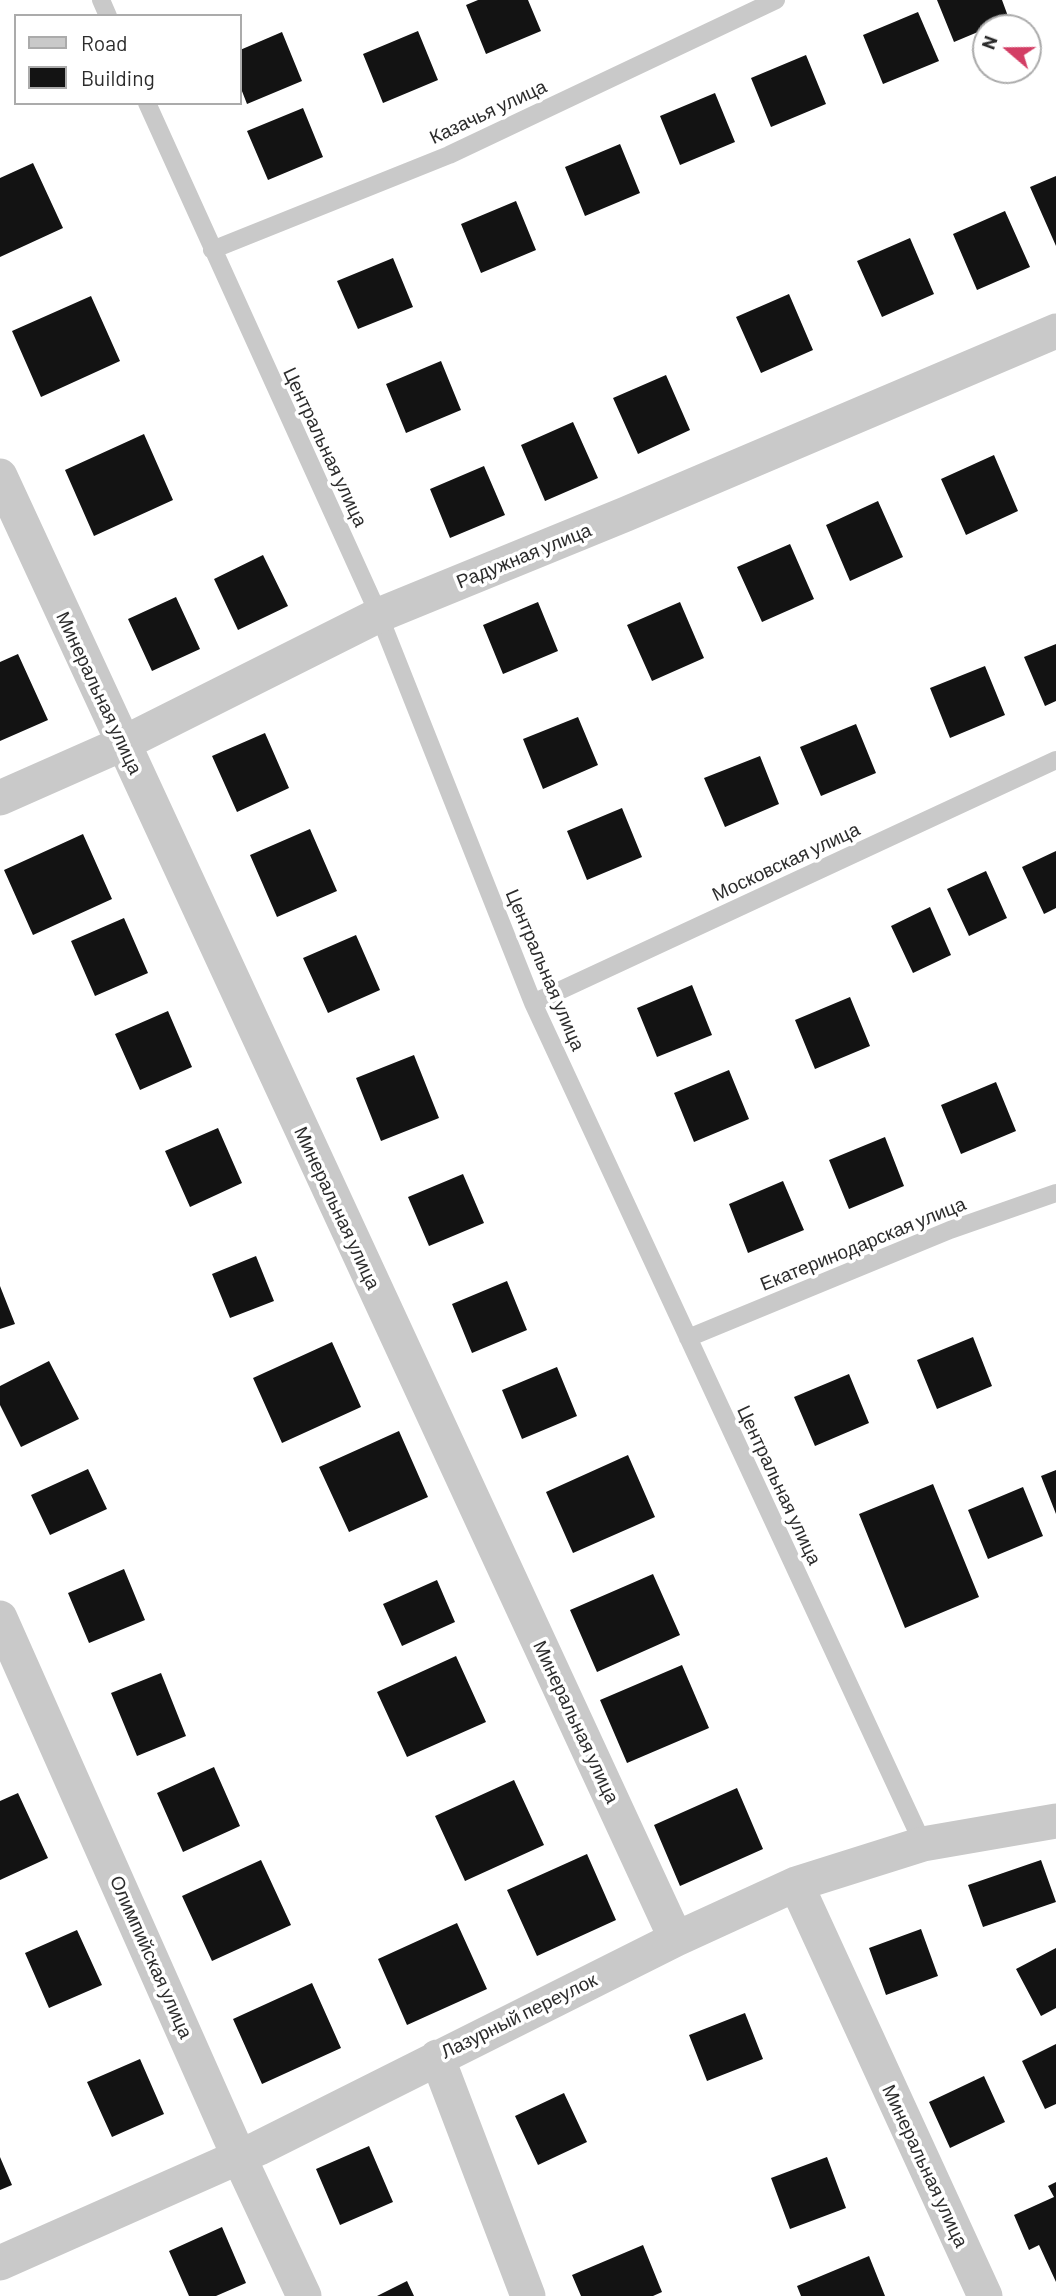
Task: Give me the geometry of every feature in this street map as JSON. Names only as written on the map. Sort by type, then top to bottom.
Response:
[{"type":"street","name":"Радужная улица","points":[[0,798],[122,744],[379,615],[626,514],[1056,331]]},
{"type":"street","name":"Минеральная улица","points":[[0,476],[676,1939]]},
{"type":"street","name":"Олимпийская улица","points":[[0,1618],[239,2157],[304,2296]]},
{"type":"street","name":"Лазурный переулок","points":[[0,2263],[239,2157],[676,1939],[796,1884],[923,1844],[1056,1821]]},
{"type":"street","name":"Минеральная улица","points":[[796,1884],[985,2296]]},
{"type":"street","points":[[437,2057],[528,2296]]},
{"type":"lane","name":"Казачья улица","points":[[212,250],[449,155],[776,0]]},
{"type":"lane","name":"Центральная улица","points":[[148,105],[379,615],[533,1003],[923,1844]]},
{"type":"lane","name":"Московская улица","points":[[533,1003],[1056,760]]},
{"type":"lane","name":"Екатеринодарская улица","points":[[688,1338],[950,1230],[1056,1193]]},
{"type":"building","points":[[478,0],[528,0],[541,31],[486,54],[466,5]]},
{"type":"building","points":[[937,0],[1002,0],[1007,14],[972,14],[972,34],[954,42]]},
{"type":"building","points":[[918,12],[939,61],[883,84],[863,35]]},
{"type":"building","points":[[418,31],[438,80],[383,103],[363,54]]},
{"type":"building","points":[[282,32],[302,81],[247,104],[242,91],[242,49]]},
{"type":"building","points":[[806,55],[826,104],[771,127],[751,78]]},
{"type":"building","points":[[715,93],[735,142],[680,165],[660,116]]},
{"type":"building","points":[[303,108],[323,157],[268,180],[247,131]]},
{"type":"building","points":[[620,144],[640,193],[585,216],[565,167]]},
{"type":"building","points":[[33,163],[63,228],[0,257],[0,178]]},
{"type":"building","points":[[1056,176],[1056,246],[1030,187]]},
{"type":"building","points":[[516,201],[536,250],[481,273],[461,224]]},
{"type":"building","points":[[1005,211],[1030,267],[977,290],[953,234]]},
{"type":"building","points":[[910,238],[934,294],[882,317],[857,261]]},
{"type":"building","points":[[393,258],[413,307],[358,329],[337,281]]},
{"type":"building","points":[[789,294],[813,350],[761,373],[736,317]]},
{"type":"building","points":[[91,296],[120,361],[41,397],[12,331]]},
{"type":"building","points":[[441,361],[461,410],[406,433],[386,384]]},
{"type":"building","points":[[666,375],[690,430],[638,454],[613,398]]},
{"type":"building","points":[[573,422],[598,478],[545,501],[521,445]]},
{"type":"building","points":[[144,434],[173,500],[94,536],[65,470]]},
{"type":"building","points":[[994,455],[1018,511],[966,535],[941,479]]},
{"type":"building","points":[[484,466],[505,515],[450,538],[430,489]]},
{"type":"building","points":[[878,501],[903,557],[850,581],[826,525]]},
{"type":"building","points":[[790,544],[814,599],[762,622],[737,567]]},
{"type":"building","points":[[263,555],[288,606],[238,630],[214,579]]},
{"type":"building","points":[[176,597],[200,649],[152,671],[128,619]]},
{"type":"building","points":[[538,602],[558,651],[503,674],[483,625]]},
{"type":"building","points":[[680,602],[704,658],[652,681],[627,625]]},
{"type":"building","points":[[1056,644],[1056,701],[1045,706],[1024,657]]},
{"type":"building","points":[[18,654],[48,720],[0,741],[0,662]]},
{"type":"building","points":[[985,666],[1005,715],[950,738],[930,688]]},
{"type":"building","points":[[578,717],[598,765],[543,789],[523,739]]},
{"type":"building","points":[[856,724],[876,773],[821,796],[800,747]]},
{"type":"building","points":[[265,733],[289,788],[237,812],[212,756]]},
{"type":"building","points":[[760,756],[779,804],[725,827],[704,778]]},
{"type":"building","points":[[622,808],[642,857],[587,880],[567,831]]},
{"type":"building","points":[[310,829],[337,891],[277,917],[250,855]]},
{"type":"building","points":[[83,834],[112,899],[33,935],[4,870]]},
{"type":"building","points":[[1056,851],[1056,908],[1044,914],[1022,867]]},
{"type":"building","points":[[986,871],[1007,918],[969,936],[947,889]]},
{"type":"building","points":[[930,907],[951,955],[913,973],[891,926]]},
{"type":"building","points":[[124,918],[148,973],[95,996],[71,941]]},
{"type":"building","points":[[356,935],[380,990],[328,1013],[303,958]]},
{"type":"building","points":[[692,985],[712,1035],[657,1057],[637,1008]]},
{"type":"building","points":[[850,997],[870,1046],[815,1069],[795,1020]]},
{"type":"building","points":[[168,1011],[192,1067],[140,1090],[115,1034]]},
{"type":"building","points":[[414,1055],[439,1118],[381,1141],[356,1078]]},
{"type":"building","points":[[729,1070],[749,1119],[694,1142],[674,1093]]},
{"type":"building","points":[[996,1082],[1016,1131],[961,1154],[941,1105]]},
{"type":"building","points":[[218,1128],[242,1183],[190,1207],[165,1151]]},
{"type":"building","points":[[885,1137],[904,1186],[849,1209],[829,1160]]},
{"type":"building","points":[[463,1174],[484,1223],[429,1246],[408,1197]]},
{"type":"building","points":[[783,1181],[804,1230],[748,1253],[729,1204]]},
{"type":"building","points":[[256,1256],[274,1301],[230,1318],[212,1274]]},
{"type":"building","points":[[507,1281],[527,1330],[472,1353],[452,1304]]},
{"type":"building","points":[[0,1286],[15,1324],[0,1329]]},
{"type":"building","points":[[973,1337],[992,1386],[937,1409],[917,1360]]},
{"type":"building","points":[[332,1342],[361,1407],[282,1443],[253,1378]]},
{"type":"building","points":[[49,1361],[79,1419],[21,1447],[0,1405],[0,1386]]},
{"type":"building","points":[[557,1367],[577,1416],[522,1439],[502,1390]]},
{"type":"building","points":[[849,1374],[869,1423],[815,1446],[794,1397]]},
{"type":"building","points":[[399,1431],[428,1497],[349,1532],[319,1467]]},
{"type":"building","points":[[628,1455],[655,1517],[573,1553],[546,1492]]},
{"type":"building","points":[[88,1469],[107,1509],[50,1535],[31,1495]]},
{"type":"building","points":[[1056,1470],[1056,1514],[1041,1476]]},
{"type":"building","points":[[933,1484],[979,1597],[905,1628],[859,1514]]},
{"type":"building","points":[[1023,1487],[1043,1536],[988,1559],[968,1510]]},
{"type":"building","points":[[124,1569],[145,1620],[89,1643],[68,1593]]},
{"type":"building","points":[[653,1574],[680,1635],[597,1672],[570,1610]]},
{"type":"building","points":[[437,1580],[455,1622],[402,1646],[383,1604]]},
{"type":"building","points":[[456,1656],[486,1722],[407,1757],[377,1692]]},
{"type":"building","points":[[682,1665],[709,1728],[627,1763],[600,1700]]},
{"type":"building","points":[[161,1673],[186,1736],[137,1756],[111,1693]]},
{"type":"building","points":[[214,1767],[240,1826],[183,1852],[157,1793]]},
{"type":"building","points":[[514,1780],[544,1845],[465,1881],[435,1816]]},
{"type":"building","points":[[737,1788],[763,1849],[680,1886],[654,1825]]},
{"type":"building","points":[[18,1793],[48,1858],[0,1880],[0,1801]]},
{"type":"building","points":[[587,1854],[616,1920],[537,1956],[507,1890]]},
{"type":"building","points":[[261,1860],[291,1925],[212,1961],[182,1896]]},
{"type":"building","points":[[1041,1860],[1056,1902],[983,1927],[968,1885]]},
{"type":"building","points":[[457,1923],[487,1989],[407,2025],[378,1959]]},
{"type":"building","points":[[921,1929],[938,1976],[886,1995],[869,1948]]},
{"type":"building","points":[[77,1930],[102,1985],[49,2008],[25,1953]]},
{"type":"building","points":[[1056,1948],[1056,2008],[1041,2016],[1016,1969]]},
{"type":"building","points":[[312,1983],[341,2048],[262,2084],[233,2019]]},
{"type":"building","points":[[745,2013],[763,2059],[707,2081],[689,2035]]},
{"type":"building","points":[[1056,2044],[1056,2104],[1045,2109],[1022,2061]]},
{"type":"building","points":[[140,2059],[164,2114],[112,2137],[87,2082]]},
{"type":"building","points":[[984,2076],[1005,2122],[950,2148],[929,2102]]},
{"type":"building","points":[[564,2093],[587,2142],[538,2165],[515,2116]]},
{"type":"building","points":[[369,2146],[393,2202],[340,2225],[316,2169]]},
{"type":"building","points":[[0,2157],[12,2185],[0,2190]]},
{"type":"building","points":[[827,2157],[846,2208],[790,2229],[771,2178]]},
{"type":"building","points":[[1056,2182],[1056,2282],[1039,2245],[1029,2250],[1014,2215],[1054,2197],[1048,2186]]},
{"type":"building","points":[[222,2227],[246,2283],[216,2296],[189,2296],[169,2251]]},
{"type":"building","points":[[643,2245],[662,2292],[653,2296],[581,2296],[572,2275]]},
{"type":"building","points":[[869,2256],[885,2296],[801,2296],[797,2286]]},
{"type":"building","points":[[407,2281],[414,2296],[377,2296]]}]
